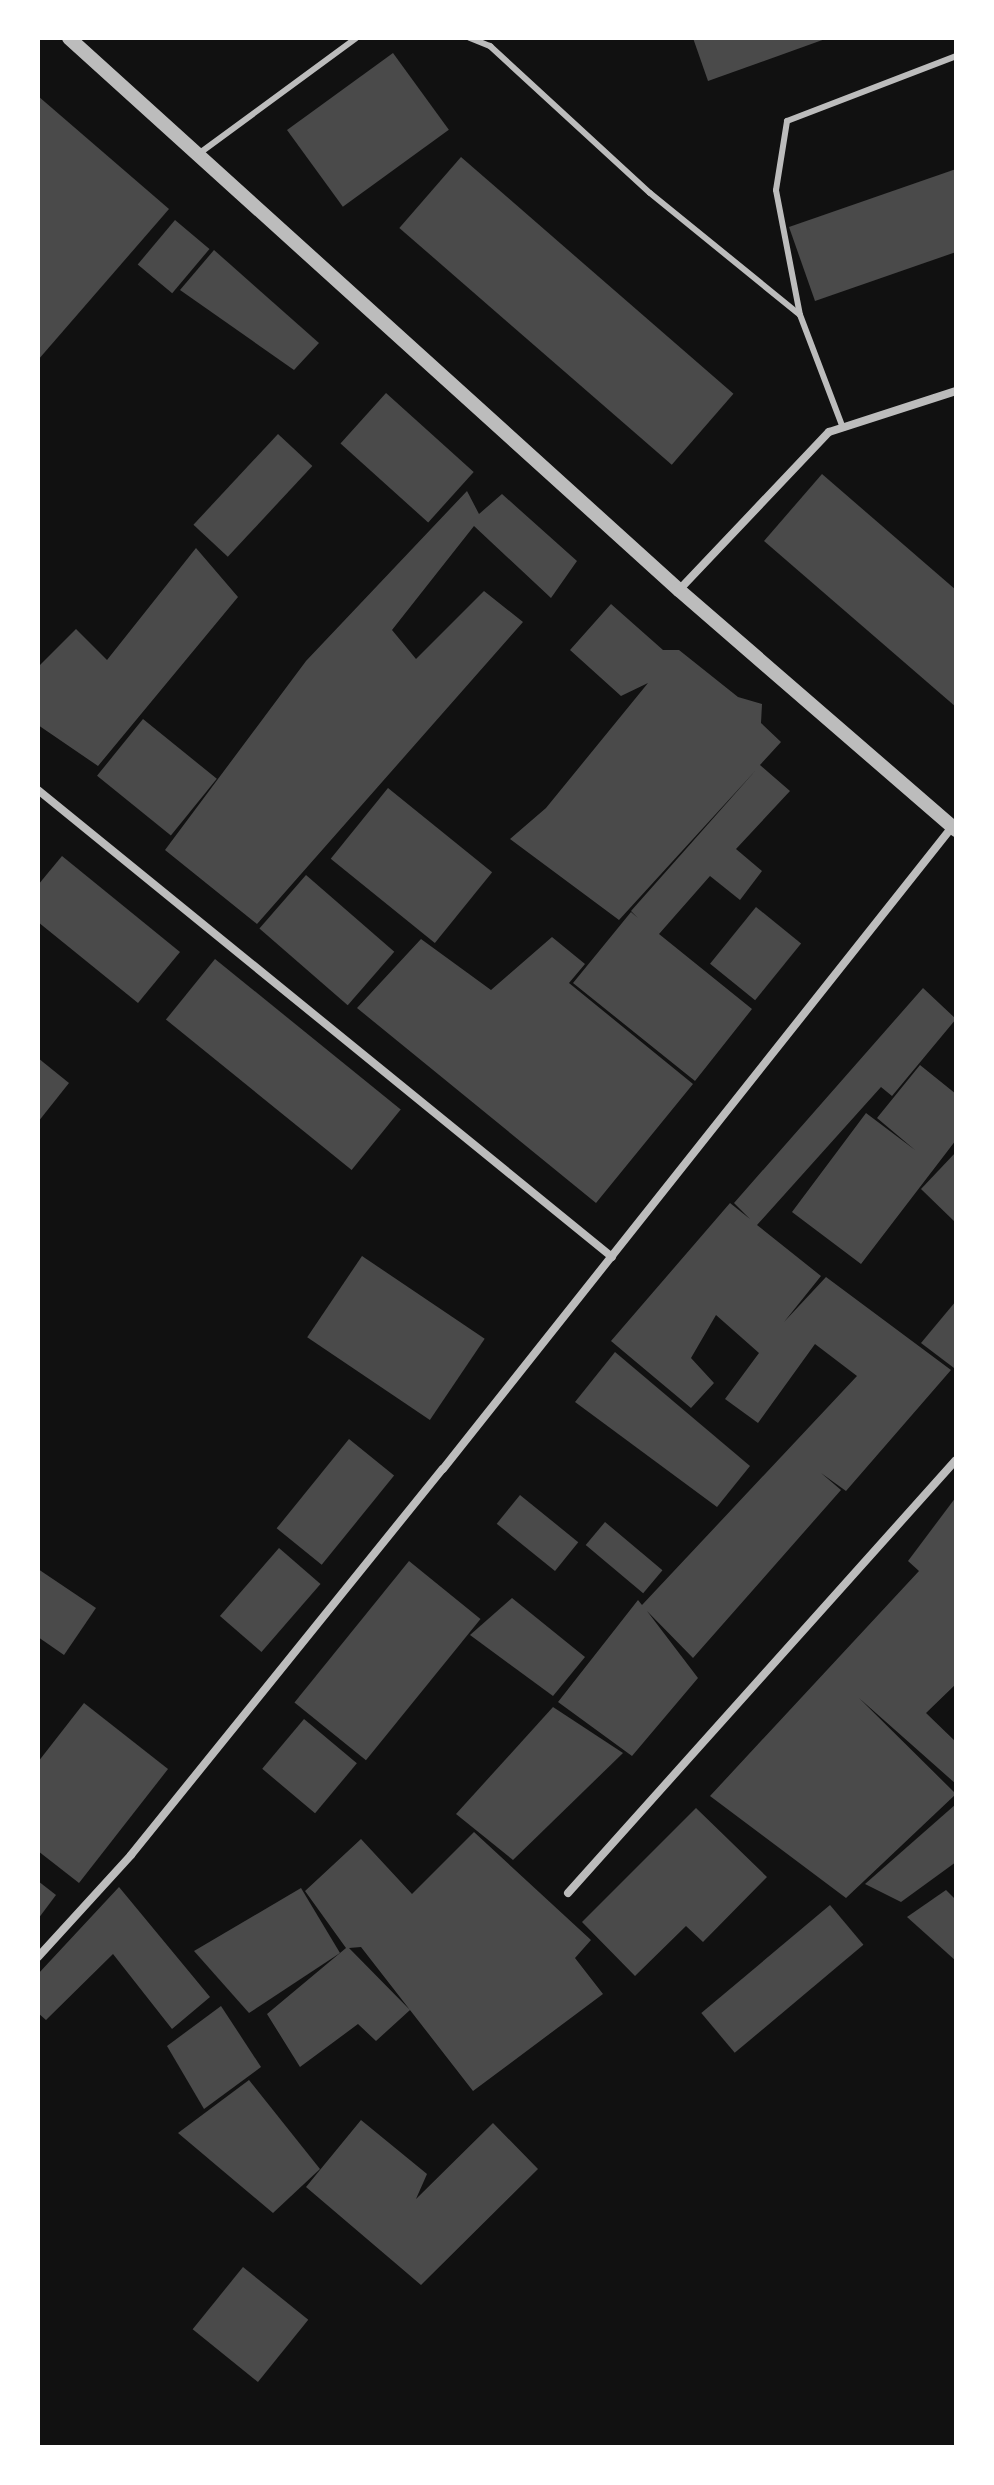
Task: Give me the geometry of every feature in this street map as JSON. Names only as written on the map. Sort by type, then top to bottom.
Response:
[{"type":"street","points":[[38,1957],[131,1855],[954,829],[679,590],[194,157],[69,38]]},
{"type":"street","points":[[679,590],[829,432],[956,391]]},
{"type":"street","points":[[38,790],[612,1257]]},
{"type":"street","points":[[568,1893],[956,1460]]},
{"type":"lane","points":[[194,157],[356,38]]},
{"type":"lane","points":[[470,38],[490,46],[650,193],[800,315]]},
{"type":"lane","points":[[843,428],[800,315],[776,190],[787,121],[956,56]]},
{"type":"building","points":[[693,38],[828,38],[708,81]]},
{"type":"building","points":[[393,53],[449,130],[343,207],[287,130]]},
{"type":"building","points":[[38,96],[169,209],[38,360]]},
{"type":"building","points":[[461,157],[733,394],[672,465],[399,228]]},
{"type":"building","points":[[956,169],[956,252],[815,301],[789,227]]},
{"type":"building","points":[[175,220],[209,249],[172,293],[138,264]]},
{"type":"building","points":[[214,250],[319,343],[294,370],[180,290]]},
{"type":"building","points":[[386,393],[474,472],[428,522],[340,444]]},
{"type":"building","points":[[278,434],[312,466],[228,557],[193,525]]},
{"type":"building","points":[[822,474],[956,590],[956,707],[764,541]]},
{"type":"building","points":[[467,491],[479,514],[502,494],[577,561],[551,598],[474,526],[392,630],[416,659],[484,591],[523,622],[257,924],[165,850],[306,661]]},
{"type":"building","points":[[196,548],[238,597],[98,766],[38,725],[38,667],[76,629],[107,660]]},
{"type":"building","points":[[611,604],[663,650],[679,650],[738,697],[762,704],[761,723],[781,742],[760,765],[790,791],[736,849],[762,871],[740,900],[710,876],[659,934],[752,1009],[695,1081],[573,983],[631,912],[638,918],[631,911],[756,770],[619,920],[510,839],[546,808],[648,683],[621,696],[570,650]]},
{"type":"building","points":[[143,719],[217,779],[171,836],[97,776]]},
{"type":"building","points":[[388,788],[492,872],[435,943],[331,859]]},
{"type":"building","points":[[62,856],[180,952],[138,1003],[38,922],[38,885]]},
{"type":"building","points":[[306,875],[394,952],[348,1005],[259,929]]},
{"type":"building","points":[[756,907],[801,944],[755,1000],[710,964]]},
{"type":"building","points":[[552,937],[585,964],[569,983],[693,1084],[596,1203],[357,1008],[421,939],[491,990]]},
{"type":"building","points":[[215,959],[401,1109],[352,1170],[166,1020]]},
{"type":"building","points":[[923,988],[956,1019],[892,1096],[881,1087],[757,1225],[821,1276],[784,1322],[826,1277],[951,1370],[846,1491],[821,1473],[841,1490],[693,1658],[647,1611],[698,1678],[632,1756],[558,1702],[638,1600],[642,1605],[857,1376],[815,1344],[758,1423],[725,1399],[759,1353],[716,1315],[691,1358],[714,1383],[691,1408],[611,1341],[730,1203],[750,1219],[734,1203]]},
{"type":"building","points":[[38,1058],[69,1083],[38,1122]]},
{"type":"building","points":[[920,1065],[956,1094],[956,1140],[861,1264],[792,1212],[866,1113],[915,1150],[877,1118]]},
{"type":"building","points":[[956,1152],[956,1223],[921,1189]]},
{"type":"building","points":[[362,1256],[485,1339],[430,1420],[307,1337]]},
{"type":"building","points":[[956,1301],[956,1366],[954,1368],[921,1343]]},
{"type":"building","points":[[615,1352],[750,1466],[717,1507],[575,1402]]},
{"type":"building","points":[[349,1439],[394,1476],[322,1565],[277,1528]]},
{"type":"building","points":[[520,1495],[578,1542],[555,1571],[497,1524]]},
{"type":"building","points":[[956,1497],[956,1684],[926,1713],[956,1742],[956,1784],[859,1698],[956,1794],[846,1898],[710,1796],[919,1571],[908,1561]]},
{"type":"building","points":[[605,1522],[662,1570],[643,1593],[586,1545]]},
{"type":"building","points":[[279,1548],[321,1584],[261,1652],[220,1616]]},
{"type":"building","points":[[409,1561],[480,1619],[366,1760],[294,1702]]},
{"type":"building","points":[[38,1569],[96,1608],[64,1655],[38,1637]]},
{"type":"building","points":[[512,1598],[585,1657],[553,1696],[470,1635]]},
{"type":"building","points":[[84,1703],[168,1769],[79,1883],[38,1851],[38,1762]]},
{"type":"building","points":[[553,1707],[623,1753],[513,1860],[456,1814]]},
{"type":"building","points":[[304,1719],[357,1763],[315,1813],[262,1769]]},
{"type":"building","points":[[956,1804],[956,1862],[901,1902],[865,1884]]},
{"type":"building","points":[[696,1808],[767,1877],[703,1942],[686,1926],[635,1976],[582,1922]]},
{"type":"building","points":[[474,1832],[591,1940],[575,1958],[603,1994],[473,2091],[410,2010],[376,2041],[358,2024],[300,2067],[267,2014],[346,1948],[305,1891],[361,1839],[412,1894]],"holes":[[[361,1947],[410,2010],[349,1948]]]},
{"type":"building","points":[[38,1881],[56,1895],[38,1919]]},
{"type":"building","points":[[119,1887],[210,1997],[172,2029],[113,1954],[46,2020],[38,2013],[38,1974]]},
{"type":"building","points":[[301,1888],[340,1953],[249,2013],[194,1951]]},
{"type":"building","points":[[946,1890],[956,1900],[956,1961],[907,1917]]},
{"type":"building","points":[[830,1905],[863,1945],[735,2053],[701,2013]]},
{"type":"building","points":[[221,2006],[261,2067],[204,2109],[167,2046]]},
{"type":"building","points":[[249,2080],[320,2169],[273,2213],[178,2133]]},
{"type":"building","points":[[361,2120],[427,2174],[416,2199],[493,2123],[538,2169],[421,2285],[306,2187]]},
{"type":"building","points":[[243,2267],[308,2320],[258,2382],[193,2329]]}]
